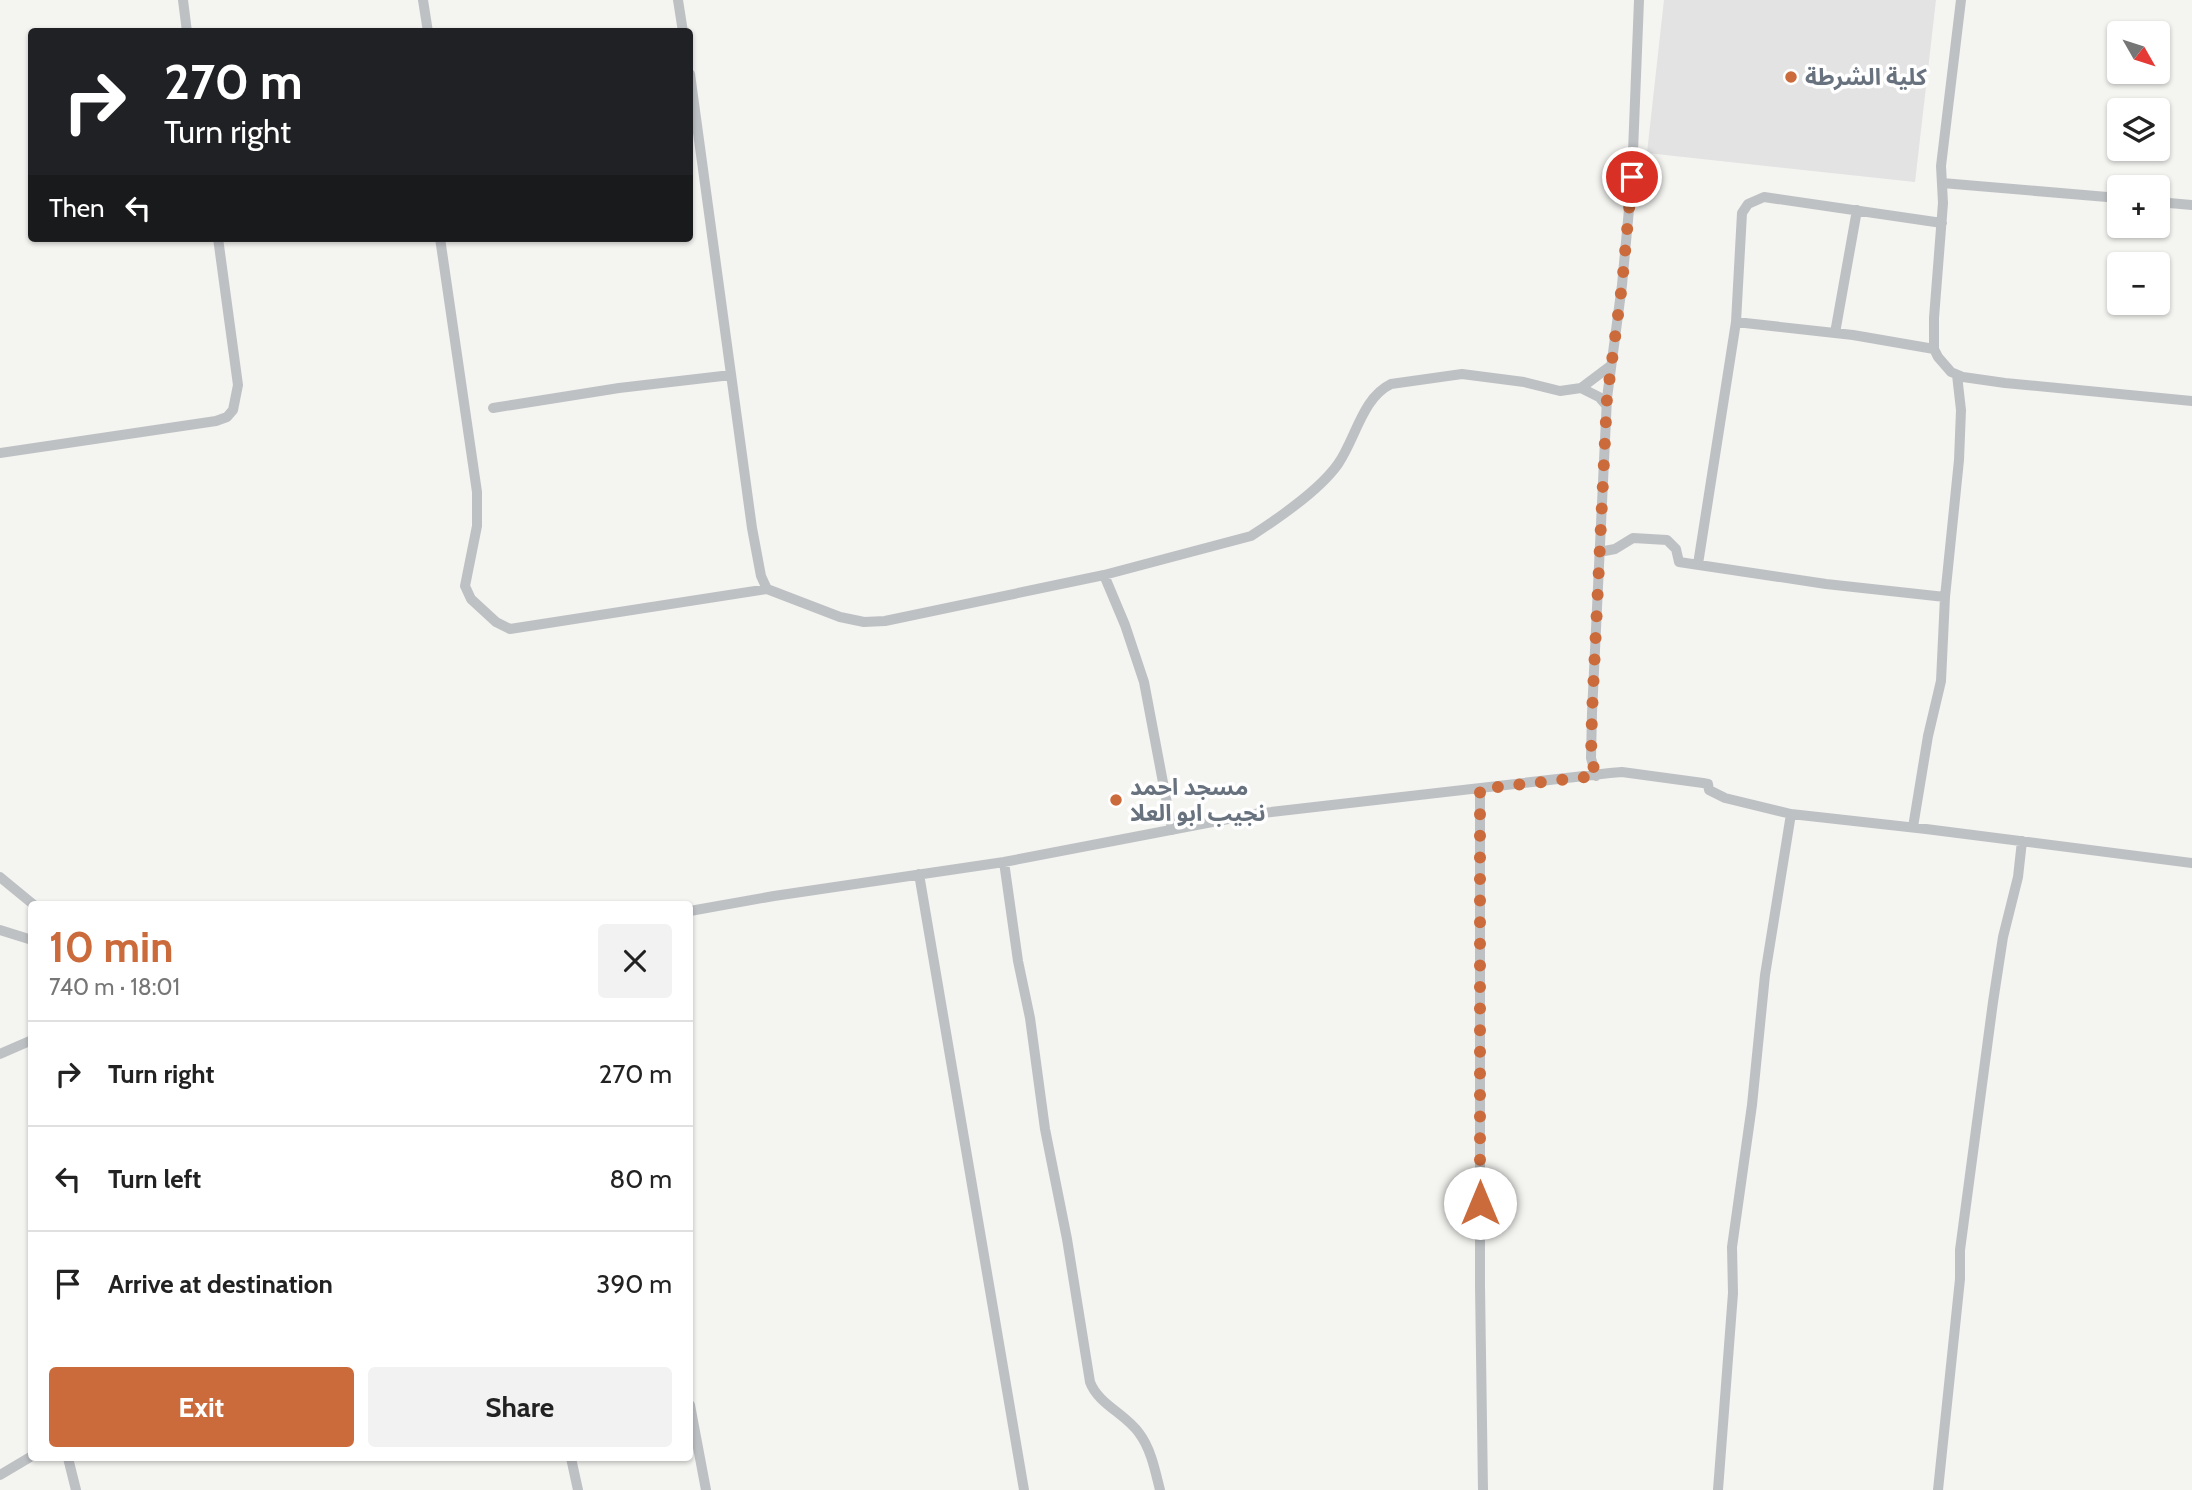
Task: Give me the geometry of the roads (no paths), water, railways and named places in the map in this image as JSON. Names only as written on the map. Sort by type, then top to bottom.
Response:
[{"type":"street","points":[[183,0],[186,28]]},
{"type":"street","points":[[423,0],[427,28]]},
{"type":"street","points":[[678,0],[682,28]]},
{"type":"street","points":[[1596,776],[1591,758],[1606,405],[1622,285],[1632,177],[1639,0]]},
{"type":"street","points":[[1961,0],[1942,154],[1942,223],[1934,318],[1934,349],[1942,364],[1957,375],[2005,383],[2192,401]]},
{"type":"street","points":[[693,122],[695,154],[731,376],[752,528],[761,576],[767,589]]},
{"type":"street","points":[[1942,183],[2107,197]]},
{"type":"street","points":[[1698,564],[1737,322],[1742,213],[1748,204],[1764,197],[1942,223]]},
{"type":"street","points":[[2170,203],[2192,205]]},
{"type":"street","points":[[1835,333],[1857,210]]},
{"type":"street","points":[[0,453],[216,421],[227,417],[233,410],[239,385],[219,242]]},
{"type":"street","points":[[441,242],[477,492],[477,526],[465,586],[471,598],[496,622],[510,629],[767,589],[840,617],[864,622],[885,621],[1104,575],[1232,542],[1251,536],[1268,525],[1315,488],[1338,465],[1373,398],[1382,388],[1391,384],[1462,374],[1524,382],[1560,391],[1581,388],[1609,367]]},
{"type":"street","points":[[1737,322],[1835,333],[1934,349]]},
{"type":"street","points":[[1913,827],[1928,736],[1941,681],[1945,597],[1959,460],[1961,410],[1957,375]]},
{"type":"street","points":[[493,408],[620,388],[731,376]]},
{"type":"street","points":[[1581,388],[1599,397],[1606,405]]},
{"type":"street","points":[[1599,552],[1615,549],[1633,538],[1667,540],[1676,549],[1679,562],[1826,584],[1945,597]]},
{"type":"street","points":[[1104,575],[1125,625],[1144,682],[1172,830]]},
{"type":"street","points":[[693,911],[1004,862],[1254,814],[1622,772],[1708,784],[1709,790],[1725,798],[1791,814],[2192,863]]},
{"type":"street","points":[[1480,789],[1480,1286],[1483,1490]]},
{"type":"street","points":[[1718,1490],[1733,1293],[1732,1247],[1752,1105],[1765,975],[1791,814]]},
{"type":"street","points":[[1938,1490],[1960,1279],[1960,1250],[1975,1134],[1999,961],[2018,877],[2022,841]]},
{"type":"street","points":[[1004,862],[1045,1129],[1067,1239],[1090,1382],[1097,1395],[1139,1432],[1148,1447],[1160,1490]]},
{"type":"street","points":[[919,874],[1024,1490]]},
{"type":"street","points":[[0,877],[29,901]]},
{"type":"street","points":[[0,930],[28,939]]},
{"type":"street","points":[[0,1055],[28,1042]]},
{"type":"street","points":[[693,1421],[706,1490]]},
{"type":"street","points":[[0,1475],[28,1458]]},
{"type":"street","points":[[69,1461],[76,1490]]},
{"type":"street","points":[[572,1461],[578,1490]]},
{"type":"place","name":"كلية الشرطة","points":[[1791,77]]},
{"type":"place","name":"مسجد احمد نجيب ابو العلا","points":[[1116,800]]}]
